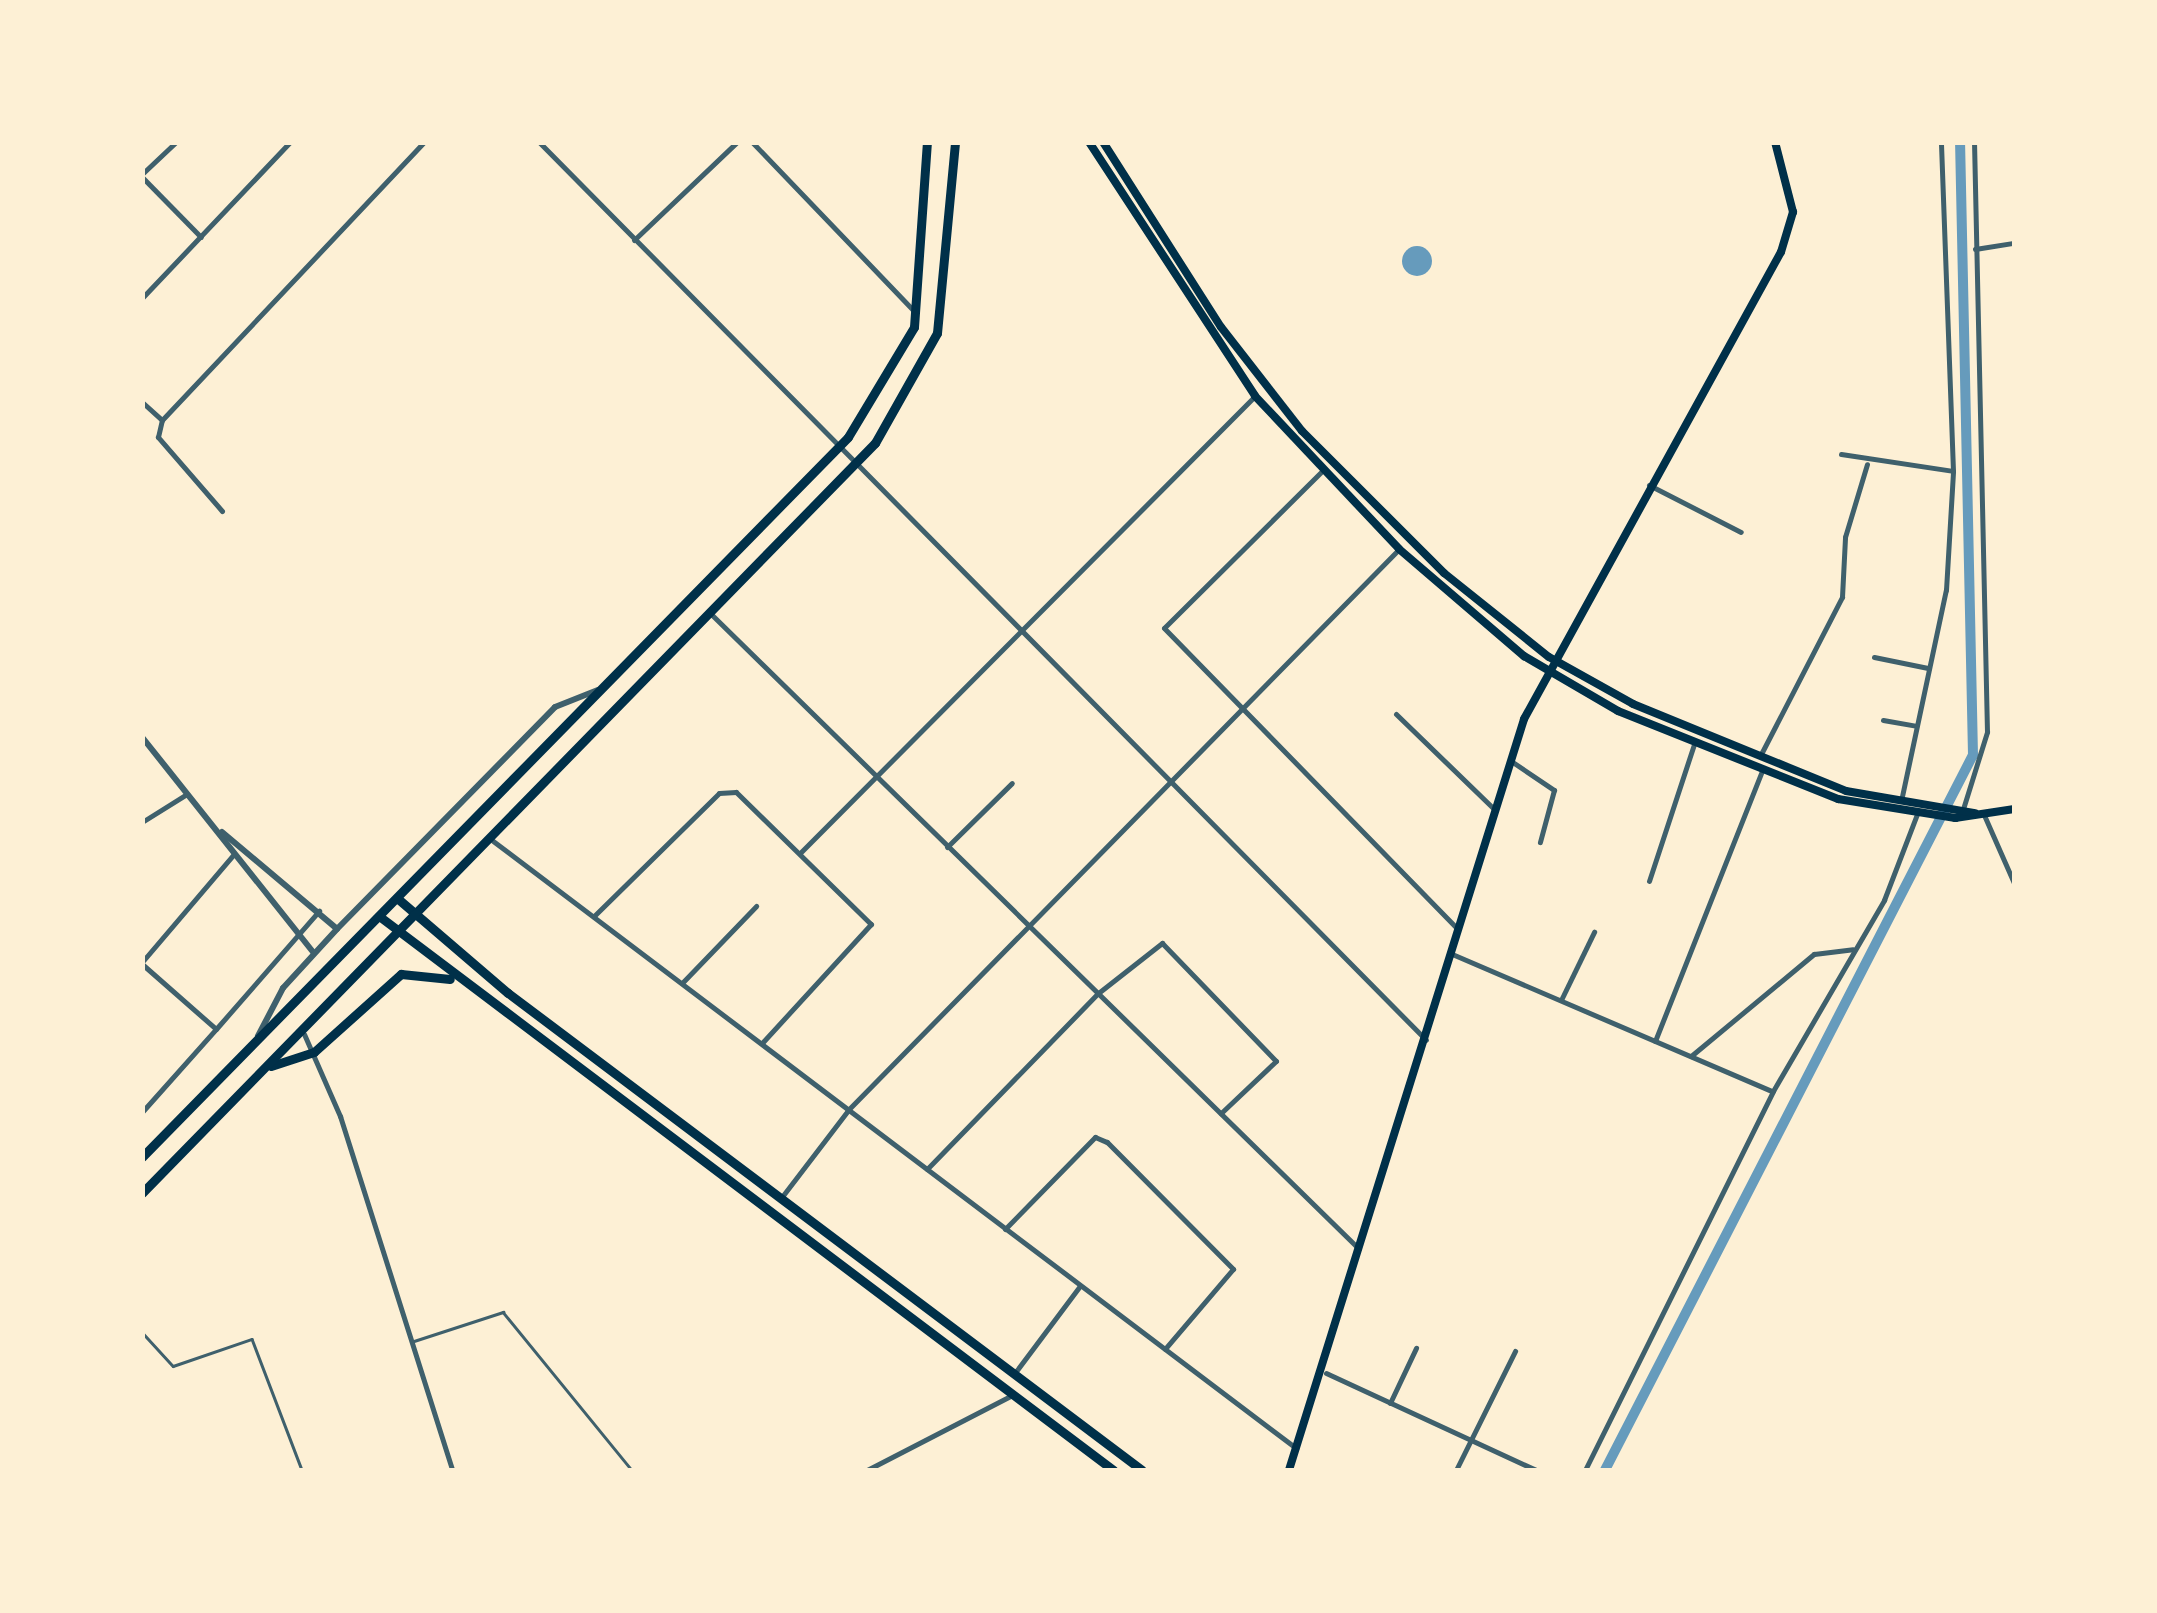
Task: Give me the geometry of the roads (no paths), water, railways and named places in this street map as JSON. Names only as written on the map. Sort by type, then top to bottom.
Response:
[{"type":"main road","points":[[142,1157],[838,451],[892,375],[917,315],[927,142]]},
{"type":"main road","points":[[142,1193],[420,919],[855,467],[903,405],[937,333],[955,142]]},
{"type":"main road","points":[[1088,142],[1256,396],[1321,472],[1399,549],[1546,672],[1694,744],[1838,800],[1959,814],[1984,815],[2014,809]]},
{"type":"main road","points":[[1104,142],[1221,328],[1302,431],[1444,572],[1553,660],[1760,756],[1846,791],[1901,800],[1921,811]]},
{"type":"main road","points":[[1289,1470],[1326,1373],[1508,760],[1546,672],[1781,252],[1793,212],[1775,142]]},
{"type":"main road","points":[[397,898],[781,1199],[1142,1470]]},
{"type":"main road","points":[[379,916],[457,982],[1113,1470]]},
{"type":"main road","points":[[271,1066],[314,1052],[401,974],[457,982]]},
{"type":"street","points":[[176,142],[142,176],[201,237]]},
{"type":"street","points":[[142,298],[290,142]]},
{"type":"street","points":[[222,510],[158,438],[162,420],[424,142]]},
{"type":"street","points":[[539,142],[1167,784],[1427,1040]]},
{"type":"street","points":[[634,240],[737,142]]},
{"type":"street","points":[[752,142],[917,315]]},
{"type":"street","points":[[1901,800],[1946,590],[1953,471],[1941,142]]},
{"type":"street","points":[[1959,814],[1987,732],[1974,142]]},
{"type":"street","points":[[1105,170],[1116,163]]},
{"type":"street","points":[[1976,248],[2014,243]]},
{"type":"street","points":[[801,852],[1256,396]]},
{"type":"street","points":[[142,402],[162,420]]},
{"type":"street","points":[[1841,454],[1867,464],[1953,471]]},
{"type":"street","points":[[1760,756],[1842,596],[1845,537],[1867,464]]},
{"type":"street","points":[[1321,472],[1164,628],[1456,928]]},
{"type":"street","points":[[1648,485],[1741,532]]},
{"type":"street","points":[[781,1199],[849,1109],[1399,549]]},
{"type":"street","points":[[712,614],[1361,1252]]},
{"type":"street","points":[[1874,657],[1928,668]]},
{"type":"street","points":[[257,1040],[276,998],[314,952],[555,707],[612,683]]},
{"type":"street","points":[[1396,714],[1492,807]]},
{"type":"street","points":[[1882,720],[1916,726]]},
{"type":"street","points":[[142,738],[218,828],[337,929]]},
{"type":"street","points":[[1650,881],[1694,744]]},
{"type":"street","points":[[1508,760],[1554,790],[1540,842]]},
{"type":"street","points":[[1655,1041],[1762,771]]},
{"type":"street","points":[[947,846],[1012,783]]},
{"type":"street","points":[[594,916],[725,789],[801,852],[870,930],[762,1042]]},
{"type":"street","points":[[142,822],[187,794]]},
{"type":"street","points":[[1585,1470],[1774,1091],[1912,846],[1921,811]]},
{"type":"street","points":[[1984,815],[2014,883]]},
{"type":"street","points":[[218,828],[234,854],[314,952]]},
{"type":"street","points":[[492,841],[1298,1449]]},
{"type":"street","points":[[216,1028],[142,963],[234,854]]},
{"type":"street","points":[[682,983],[756,906]]},
{"type":"street","points":[[142,1112],[319,911]]},
{"type":"street","points":[[1561,1000],[1594,932]]},
{"type":"street","points":[[927,1169],[1098,994],[1148,951],[1174,948],[1276,1060],[1220,1113]]},
{"type":"street","points":[[1692,1056],[1814,954],[1853,949]]},
{"type":"street","points":[[1449,952],[1774,1091]]},
{"type":"street","points":[[304,1034],[314,1052],[452,1470]]},
{"type":"street","points":[[1005,1229],[1086,1146],[1108,1142],[1233,1269],[1165,1349]]},
{"type":"street","points":[[1014,1374],[1079,1286]]},
{"type":"street","points":[[1390,1404],[1416,1348]]},
{"type":"street","points":[[1456,1470],[1515,1350]]},
{"type":"street","points":[[1326,1373],[1536,1470]]},
{"type":"street","points":[[868,1470],[1012,1395]]},
{"type":"lane","points":[[412,1342],[503,1312],[632,1470]]},
{"type":"lane","points":[[142,1332],[173,1366],[252,1339],[302,1470]]},
{"type":"water","points":[[1417,246],[1428,250],[1432,261],[1428,272],[1417,276],[1406,272],[1402,261],[1406,250]]},
{"type":"waterway","points":[[1605,1470],[1973,755],[1960,142]]}]
